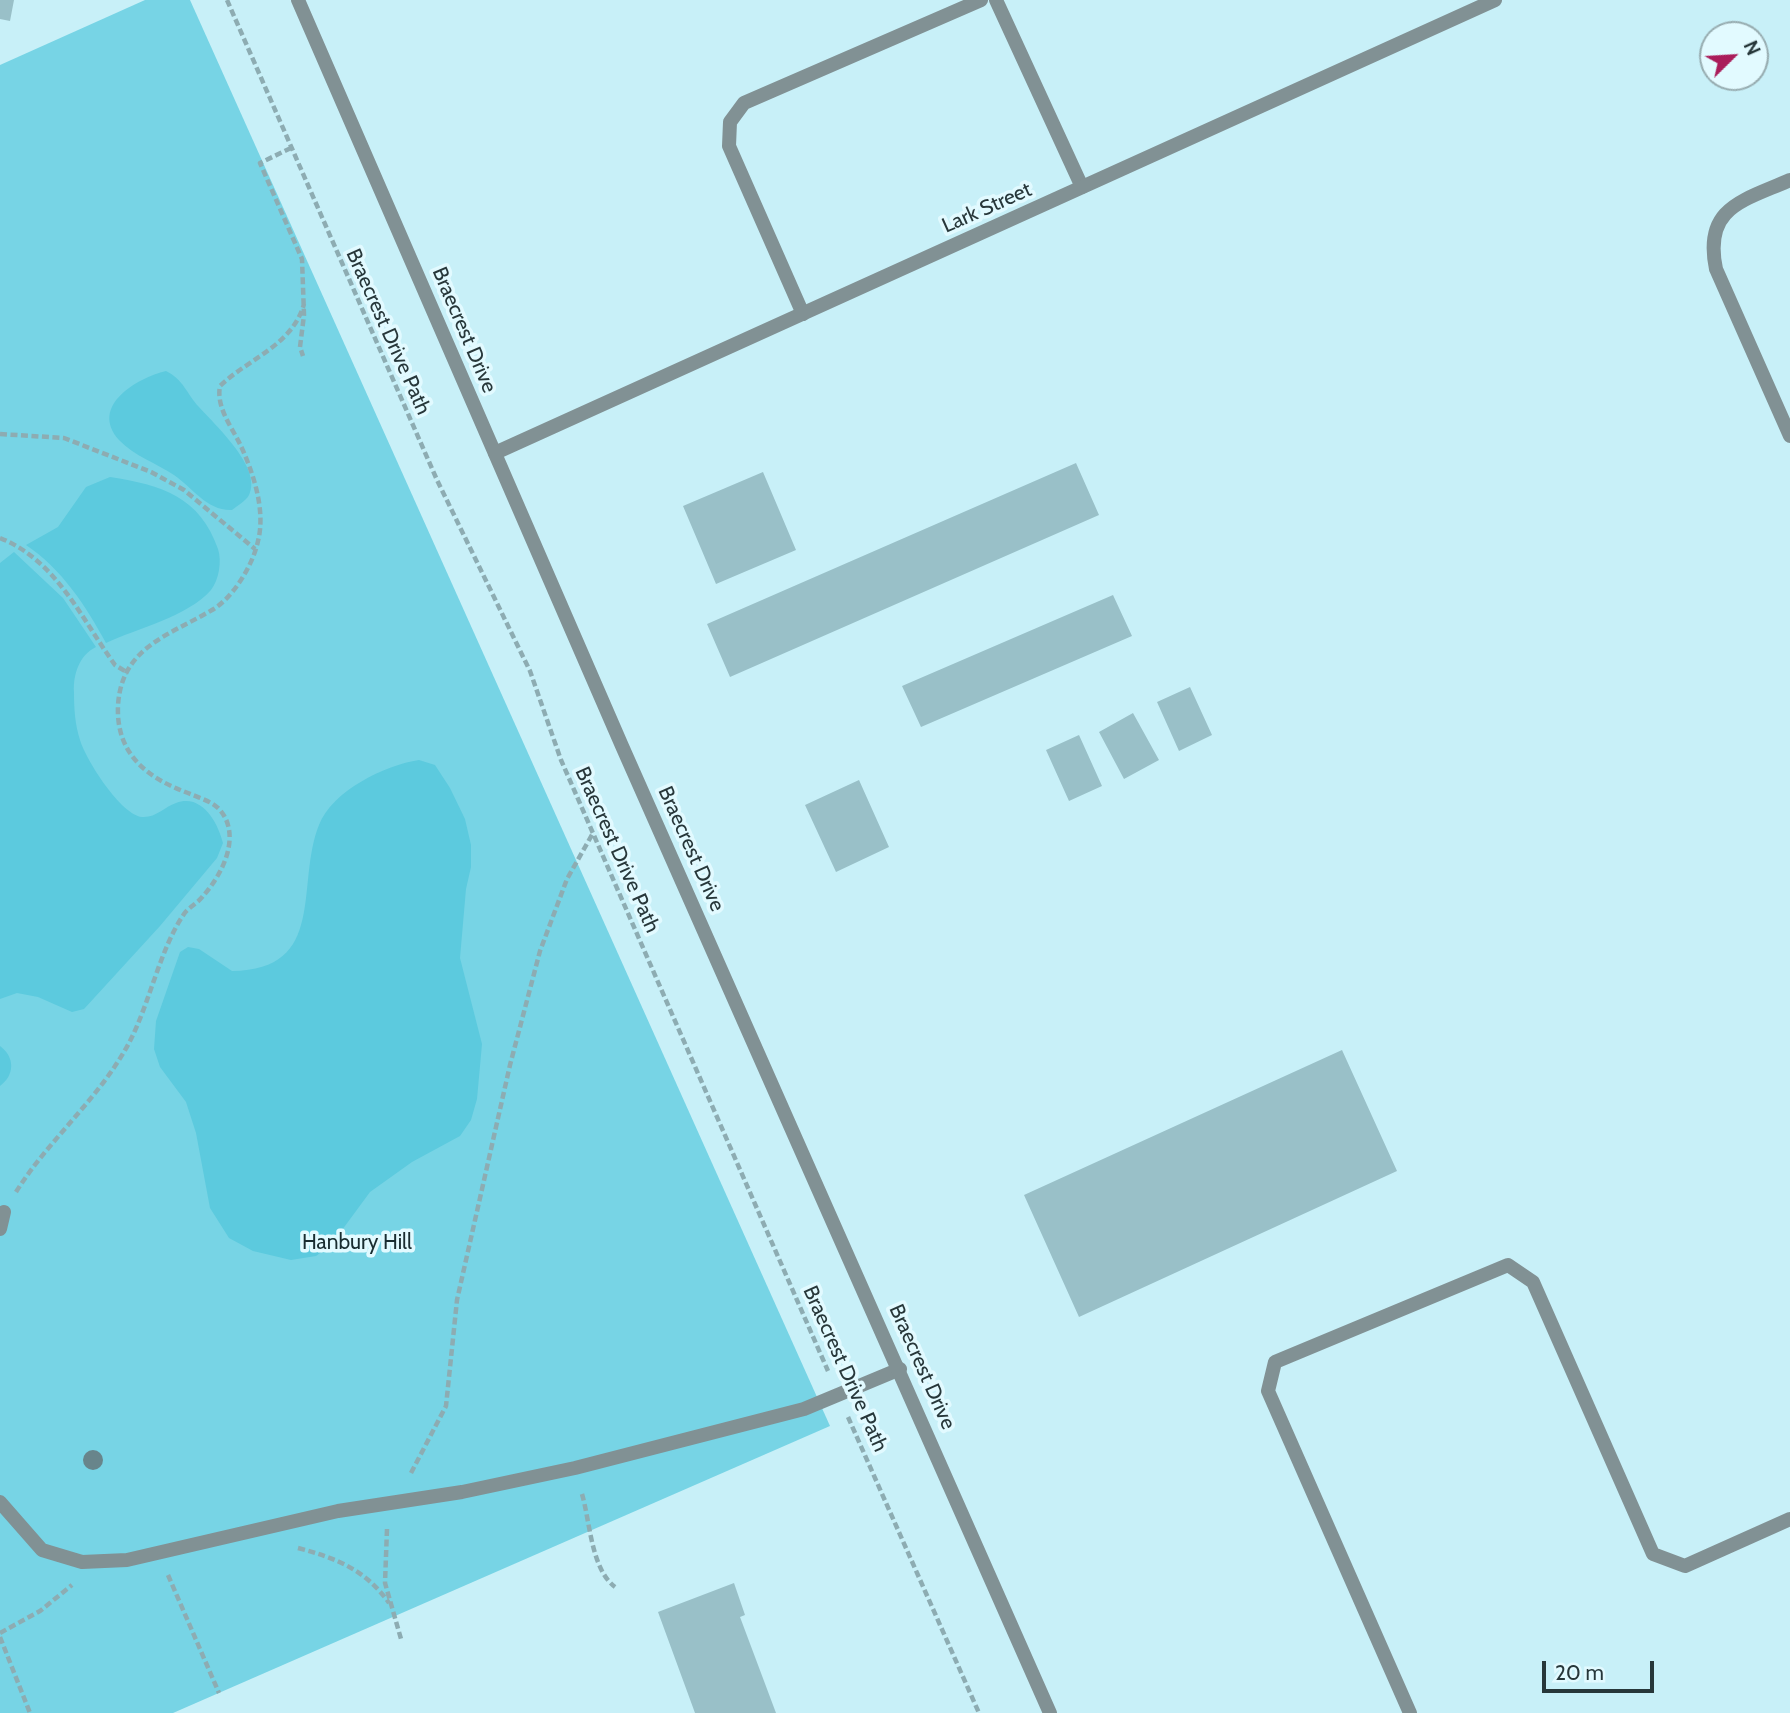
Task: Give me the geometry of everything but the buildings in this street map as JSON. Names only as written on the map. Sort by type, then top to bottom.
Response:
[{"type":"street","name":"Braecrest Drive","points":[[298,0],[1050,1713]]},
{"type":"street","points":[[803,314],[729,146],[730,122],[744,103],[981,0]]},
{"type":"street","points":[[996,0],[1082,187]]},
{"type":"street","name":"Lark Street","points":[[495,453],[1495,0]]},
{"type":"street","points":[[1790,180],[1734,205],[1719,218],[1712,242],[1716,269],[1790,436]]},
{"type":"street","points":[[0,1229],[4,1212]]},
{"type":"street","points":[[1409,1713],[1268,1391],[1275,1362],[1508,1265],[1533,1282],[1653,1554],[1685,1566],[1790,1519]]},
{"type":"street","points":[[0,1502],[42,1550],[82,1562],[159,1554],[284,1522],[575,1468],[777,1417],[839,1396],[900,1368]]},
{"type":"path","name":"Braecrest Drive Path","points":[[227,0],[437,480],[530,671],[561,760],[979,1713]]},
{"type":"path","points":[[290,148],[260,163],[300,253],[304,304],[300,348],[303,356]]},
{"type":"path","points":[[4,1212],[35,1162],[130,1042],[185,913],[210,888],[230,848],[230,834],[220,811],[210,802],[153,778],[139,766],[119,728],[118,706],[128,673],[149,644],[214,609],[228,597],[255,549],[261,520],[252,472],[220,404],[220,386],[286,337],[299,321],[304,304]]},
{"type":"path","points":[[0,434],[64,438],[151,472],[184,490],[255,549]]},
{"type":"path","points":[[0,538],[33,556],[59,582],[115,665],[128,673]]},
{"type":"path","points":[[401,1639],[383,1571],[388,1516],[446,1406],[457,1300],[510,1065],[540,951],[567,879],[593,833]]},
{"type":"path","points":[[575,1468],[600,1566],[615,1587]]},
{"type":"path","points":[[288,1546],[328,1556],[361,1573],[380,1591],[398,1620]]},
{"type":"path","points":[[159,1554],[219,1693]]},
{"type":"path","points":[[30,1713],[0,1635],[40,1611],[100,1562]]},
{"type":"green space","name":"Hanbury Hill","points":[[145,0],[190,0],[830,1426],[173,1713],[0,1713],[0,65]]},
{"type":"shaded area","points":[[166,371],[181,383],[235,447],[249,472],[249,495],[232,510],[208,503],[174,475],[125,446],[111,428],[113,405],[120,395],[142,380]]},
{"type":"shaded area","points":[[110,477],[146,484],[177,496],[190,505],[210,531],[218,549],[220,565],[214,586],[189,608],[106,643],[72,589],[51,565],[26,545],[58,527],[86,487]]},
{"type":"shaded area","points":[[14,552],[63,598],[96,647],[81,660],[76,672],[75,710],[78,734],[84,749],[105,785],[124,807],[142,817],[156,814],[176,803],[194,802],[213,819],[223,843],[217,858],[160,926],[84,1009],[72,1012],[38,997],[17,993],[0,999],[0,563]]},
{"type":"shaded area","points":[[419,760],[435,765],[450,788],[465,819],[471,845],[471,867],[466,889],[460,958],[482,1044],[477,1099],[471,1120],[460,1136],[412,1162],[370,1192],[331,1245],[316,1256],[291,1260],[253,1251],[229,1238],[210,1208],[196,1133],[186,1102],[160,1067],[154,1049],[156,1021],[180,952],[188,947],[199,949],[232,971],[262,967],[283,956],[295,940],[302,920],[312,848],[326,813],[335,801],[361,782],[391,767]]},
{"type":"shaded area","points":[[0,1046],[11,1061],[11,1071],[0,1086]]}]
